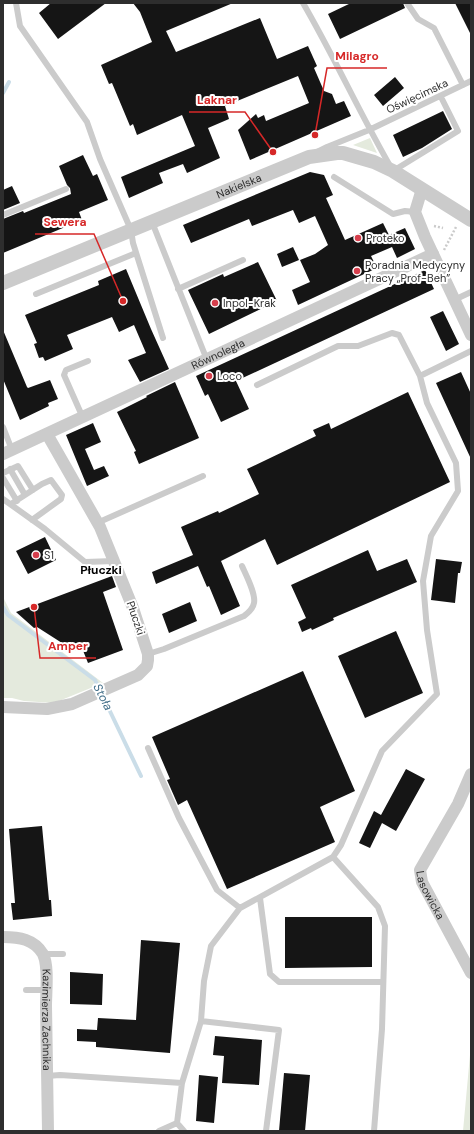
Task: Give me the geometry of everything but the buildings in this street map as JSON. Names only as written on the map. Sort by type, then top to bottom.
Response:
[{"type":"street","name":"Nakielska","points":[[3,283],[309,157],[337,153],[343,153],[368,160],[393,171],[471,220]]},
{"type":"street","points":[[422,189],[415,212],[438,253],[454,300],[471,336]]},
{"type":"street","name":"Równoległa","points":[[8,452],[438,253]]},
{"type":"street","name":"Płuczki","points":[[47,434],[97,523],[133,608],[148,654]]},
{"type":"street","points":[[3,707],[48,709],[72,704],[131,679],[143,671],[147,666],[148,654]]},
{"type":"street","name":"Lasowicka","points":[[471,774],[458,804],[420,870],[422,882],[471,973]]},
{"type":"street","name":"Kazimierza Zachnika","points":[[3,937],[18,937],[27,940],[38,948],[45,963],[48,1131]]},
{"type":"lane","points":[[16,3],[20,26],[87,122],[100,159],[131,230],[136,253],[163,338]]},
{"type":"lane","points":[[303,3],[326,43],[369,130],[393,171],[457,133],[458,131],[441,97]]},
{"type":"lane","name":"Oświęcimska","points":[[309,157],[327,147],[369,130],[441,97],[463,85],[434,28],[418,19],[407,3]]},
{"type":"lane","points":[[463,85],[471,81]]},
{"type":"lane","points":[[334,177],[393,214],[405,211],[415,212]]},
{"type":"lane","points":[[3,215],[66,189]]},
{"type":"lane","points":[[152,222],[207,360]]},
{"type":"lane","points":[[36,294],[136,253]]},
{"type":"lane","points":[[178,289],[243,260]]},
{"type":"lane","points":[[454,300],[471,292]]},
{"type":"lane","points":[[184,1131],[177,1123],[182,1082],[201,1021],[204,981],[211,946],[240,908],[333,857],[341,844],[382,751],[438,694],[426,630],[423,581],[431,536],[458,491],[456,463],[427,403],[420,376],[399,335],[392,333],[358,346],[338,346],[257,385]]},
{"type":"lane","points":[[420,376],[471,351]]},
{"type":"lane","points":[[83,418],[64,375],[66,370],[88,361]]},
{"type":"lane","points":[[3,427],[8,452]]},
{"type":"lane","points":[[3,472],[17,466],[20,467],[33,490]]},
{"type":"lane","points":[[10,469],[25,495]]},
{"type":"lane","points":[[97,523],[203,476]]},
{"type":"lane","points":[[3,478],[14,502],[32,520],[85,562],[114,561]]},
{"type":"lane","points":[[3,500],[14,502],[51,480],[62,497],[60,501],[32,520]]},
{"type":"lane","points":[[148,654],[164,649],[244,616],[250,611],[254,604],[254,595],[242,566]]},
{"type":"lane","points":[[148,748],[179,818],[217,890],[240,908]]},
{"type":"lane","points":[[333,857],[378,907],[385,926],[382,1029],[374,1131]]},
{"type":"lane","points":[[260,898],[270,974],[279,982],[384,982]]},
{"type":"lane","points":[[42,954],[63,954]]},
{"type":"lane","points":[[26,990],[46,990]]},
{"type":"lane","points":[[201,1021],[279,1030],[266,1131]]},
{"type":"lane","points":[[47,1076],[182,1082]]},
{"type":"lane","points":[[159,1131],[177,1123]]},
{"type":"path","points":[[438,253],[456,227]]},
{"type":"shaded area","points":[[370,138],[377,153],[353,145]]},
{"type":"shaded area","points":[[3,597],[11,613],[103,683],[54,703],[3,698]]},
{"type":"shaded area","points":[[471,1044],[471,1131],[463,1131]]},
{"type":"waterway","name":"Stoła","points":[[3,93],[9,82]]},
{"type":"waterway","name":"Stoła","points":[[3,607],[8,615],[95,680],[141,776]]},
{"type":"place","name":"Milagro","points":[[315,135]]},
{"type":"place","name":"Laknar","points":[[273,152]]},
{"type":"place","name":"Proteko","points":[[358,238]]},
{"type":"place","name":"Poradnia Medycyny Pracy „Prof-Beh”","points":[[357,271]]},
{"type":"place","name":"Sewera","points":[[123,301]]},
{"type":"place","name":"Inpol-Krak","points":[[215,303]]},
{"type":"place","name":"Loco","points":[[209,376]]},
{"type":"place","name":"S1","points":[[36,555]]},
{"type":"place","name":"Amper","points":[[34,607]]},
{"type":"district","name":"Płuczki","points":[[101,570]]}]
